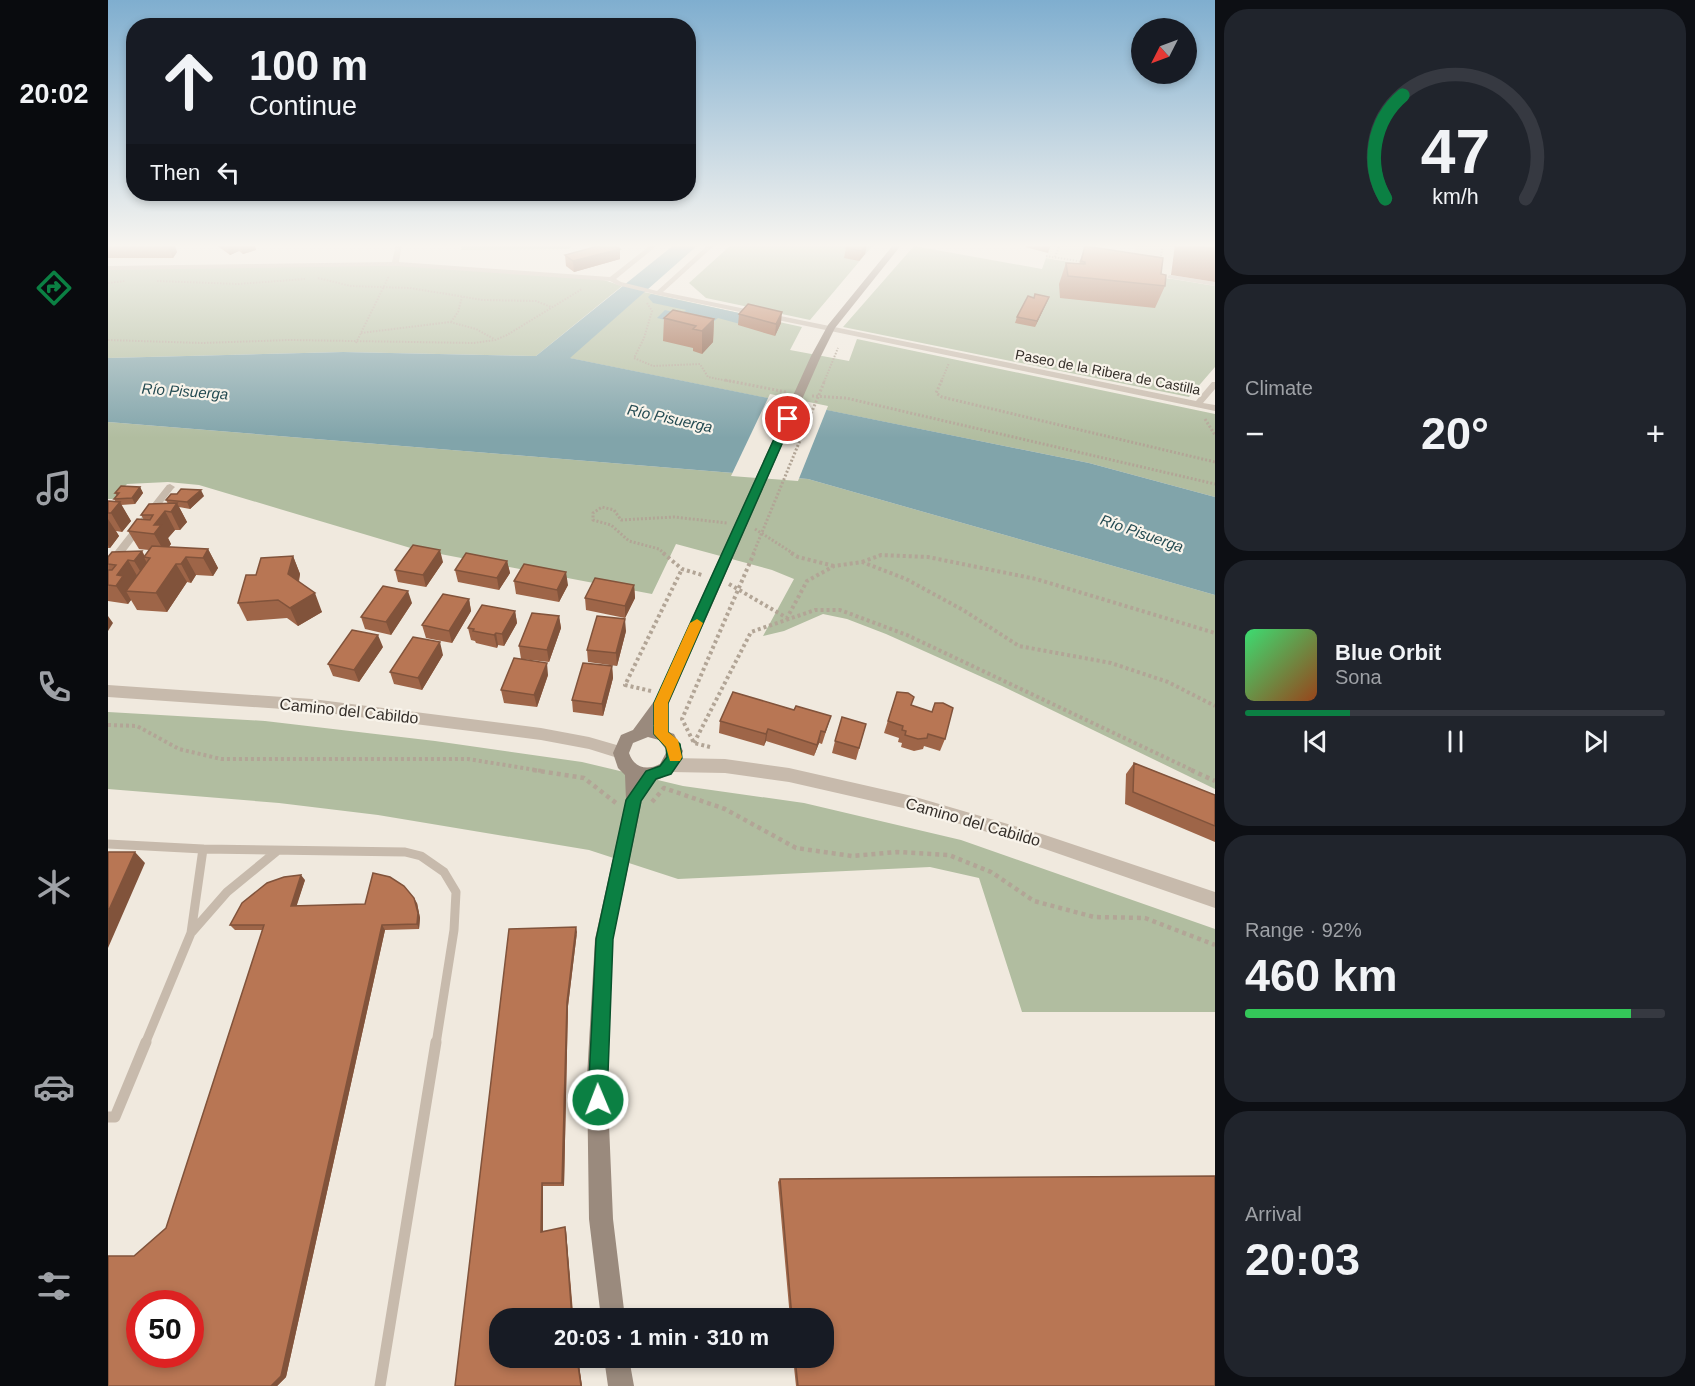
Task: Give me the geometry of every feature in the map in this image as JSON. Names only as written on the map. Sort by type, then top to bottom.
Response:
[{"type":"main road","points":[[640,732],[661,734],[673,744],[673,758],[665,770],[651,775],[633,771],[624,763],[622,749],[627,739],[640,732],[661,703],[816,356],[831,327],[846,309]]},
{"type":"main road","points":[[661,703],[661,734]]},
{"type":"main road","points":[[612,1308],[601,1219],[597,1077],[604,939],[633,803],[633,771]]},
{"type":"main road","points":[[633,803],[651,775]]},
{"type":"main road","points":[[618,1368],[621,1386]]},
{"type":"street","name":"Paseo de la Ribera de Castilla","points":[[738,309],[1215,408]]},
{"type":"street","points":[[1198,404],[1215,384]]},
{"type":"street","points":[[108,567],[171,487]]},
{"type":"street","name":"Camino del Cabildo","points":[[108,691],[312,705],[541,734],[622,749]]},
{"type":"street","name":"Camino del Cabildo","points":[[673,758],[789,775],[912,803],[1042,841],[1215,900]]},
{"type":"lane","points":[[108,844],[277,851],[405,852],[421,856],[444,872],[456,892],[454,930],[433,1070],[380,1386]]},
{"type":"lane","points":[[108,1118],[115,1117],[191,933],[203,849]]},
{"type":"lane","points":[[191,933],[227,892],[277,851]]},
{"type":"path","points":[[356,343],[373,309]]},
{"type":"path","points":[[450,322],[459,309]]},
{"type":"path","points":[[108,340],[202,343],[290,340],[356,343],[474,343],[495,340],[549,309]]},
{"type":"path","points":[[651,309],[652,311],[644,338],[634,358],[653,366],[681,363],[700,364],[708,377],[787,392]]},
{"type":"path","points":[[361,333],[450,322],[476,329],[495,340]]},
{"type":"path","points":[[952,354],[936,393],[942,397],[1215,462]]},
{"type":"path","points":[[834,359],[729,613],[682,719],[694,743],[751,632],[815,610],[840,610],[907,635],[1215,781]]},
{"type":"path","points":[[805,396],[846,398],[1215,484]]},
{"type":"path","points":[[1203,416],[1215,435]]},
{"type":"path","points":[[1210,427],[1215,428]]},
{"type":"path","points":[[712,579],[682,569],[659,549],[629,541],[611,525],[593,520],[593,513],[602,507],[614,510],[621,520],[653,516],[691,517],[732,524]]},
{"type":"path","points":[[753,528],[798,556],[834,566]]},
{"type":"path","points":[[787,618],[807,581],[834,566],[862,562],[880,555],[928,557],[1036,579],[1215,633]]},
{"type":"path","points":[[862,562],[906,579],[963,610],[1018,646],[1111,663],[1168,682],[1215,706]]},
{"type":"path","points":[[650,691],[625,684],[682,569]]},
{"type":"path","points":[[722,582],[733,586],[787,618]]},
{"type":"path","points":[[108,725],[137,726],[178,749],[221,759],[468,759],[504,764],[584,778],[617,805],[633,803],[645,809],[664,788],[725,809],[796,848],[852,856],[897,852],[949,855],[992,872],[1034,901],[1094,917],[1145,918],[1215,945]]},
{"type":"green space","points":[[108,309],[594,309],[536,356],[343,352],[108,358]]},
{"type":"green space","points":[[625,309],[719,309],[802,327],[790,350],[849,361],[857,339],[1215,414],[1215,497],[1089,463],[569,358]]},
{"type":"green space","points":[[756,309],[820,309],[810,320]]},
{"type":"green space","points":[[859,309],[1215,309],[1215,367],[1189,397],[843,327]]},
{"type":"green space","points":[[108,422],[808,479],[1215,595],[1215,789],[1002,686],[847,619],[823,614],[784,631],[763,636],[794,579],[772,570],[676,544],[652,594],[414,549],[199,485],[168,482],[127,484],[114,499],[108,499]]},
{"type":"green space","points":[[108,712],[265,721],[435,741],[582,762],[683,786],[804,803],[961,840],[1215,929],[1215,1012],[1022,1012],[979,878],[930,867],[678,879],[589,850],[378,815],[279,803],[108,789]]},
{"type":"water","name":"Río Pisuerga","points":[[595,309],[626,309],[570,358],[1089,463],[1215,497],[1215,595],[808,479],[108,422],[108,358],[343,352],[536,356]]},
{"type":"water","points":[[680,309],[719,309],[748,315],[740,324],[718,318],[704,329],[657,318],[665,310],[682,314],[686,310]]},
{"type":"pier","points":[[770,394],[828,406],[798,481],[731,476]]},
{"type":"building","points":[[744,309],[768,309],[782,312],[776,324],[739,314]]},
{"type":"building","points":[[1021,309],[1043,309],[1037,321],[1017,317]]},
{"type":"building","points":[[673,310],[714,319],[702,331],[693,329],[696,326],[664,318]]},
{"type":"building","points":[[121,486],[140,487],[132,498],[114,499],[119,493],[115,493]]},
{"type":"building","points":[[181,489],[201,490],[187,502],[166,500],[171,494],[177,494]]},
{"type":"building","points":[[108,501],[120,502],[111,513],[108,513]]},
{"type":"building","points":[[177,503],[171,512],[165,511],[154,525],[161,525],[154,534],[128,531],[137,519],[150,520],[153,515],[141,515],[149,504]]},
{"type":"building","points":[[413,545],[440,550],[423,575],[395,570]]},
{"type":"building","points":[[152,546],[208,549],[203,558],[186,557],[181,564],[176,564],[156,593],[126,591],[150,558],[144,557]]},
{"type":"building","points":[[142,551],[134,561],[128,560],[117,575],[123,576],[116,586],[108,585],[108,570],[112,570],[116,565],[108,564],[108,557],[112,552]]},
{"type":"building","points":[[466,553],[507,561],[497,578],[455,570]]},
{"type":"building","points":[[293,556],[288,574],[315,593],[290,608],[278,600],[238,603],[246,575],[256,575],[261,558]]},
{"type":"building","points":[[524,564],[566,572],[557,590],[514,581]]},
{"type":"building","points":[[595,578],[634,585],[625,606],[585,598]]},
{"type":"building","points":[[383,586],[408,591],[386,622],[361,617]]},
{"type":"building","points":[[443,594],[469,599],[449,631],[422,625]]},
{"type":"building","points":[[482,605],[515,611],[502,634],[494,635],[468,628]]},
{"type":"building","points":[[532,613],[559,616],[547,650],[519,646]]},
{"type":"building","points":[[597,616],[625,619],[616,653],[587,650]]},
{"type":"building","points":[[352,630],[378,635],[354,670],[328,664]]},
{"type":"building","points":[[413,637],[440,642],[418,678],[390,672]]},
{"type":"building","points":[[514,658],[547,663],[534,695],[501,690]]},
{"type":"building","points":[[583,663],[612,666],[602,704],[572,700]]},
{"type":"building","points":[[733,692],[794,710],[796,706],[831,716],[825,732],[821,731],[817,745],[768,729],[766,734],[720,721]]},
{"type":"building","points":[[897,692],[908,693],[914,697],[911,705],[932,712],[935,703],[943,703],[953,708],[945,739],[928,734],[927,738],[918,739],[905,735],[906,731],[902,730],[903,726],[888,721]]},
{"type":"building","points":[[842,717],[866,724],[859,748],[835,741]]},
{"type":"building","points":[[1134,763],[1215,795],[1215,826],[1133,792]]},
{"type":"building","points":[[108,852],[135,852],[108,912]]},
{"type":"building","points":[[373,873],[390,877],[404,886],[414,898],[418,913],[417,924],[382,925],[281,1376],[271,1386],[108,1386],[108,1256],[134,1256],[166,1228],[264,925],[230,925],[242,903],[267,883],[284,877],[301,875],[291,906],[365,904]]},
{"type":"building","points":[[576,927],[567,1002],[562,1183],[542,1183],[541,1232],[565,1227],[571,1308],[489,1308],[489,1368],[578,1368],[581,1386],[455,1386],[509,929]]},
{"type":"building","points":[[1215,1176],[1215,1386],[798,1386],[796,1368],[834,1368],[834,1308],[791,1308],[780,1179]]},
{"type":"slow traffic","points":[[675,757],[673,744],[661,734],[661,703],[697,623]]},
{"type":"route","points":[[598,1100],[597,1077],[604,939],[620,862],[634,800],[651,775],[665,770],[675,758],[673,744],[661,734],[661,703],[788,419]]}]
